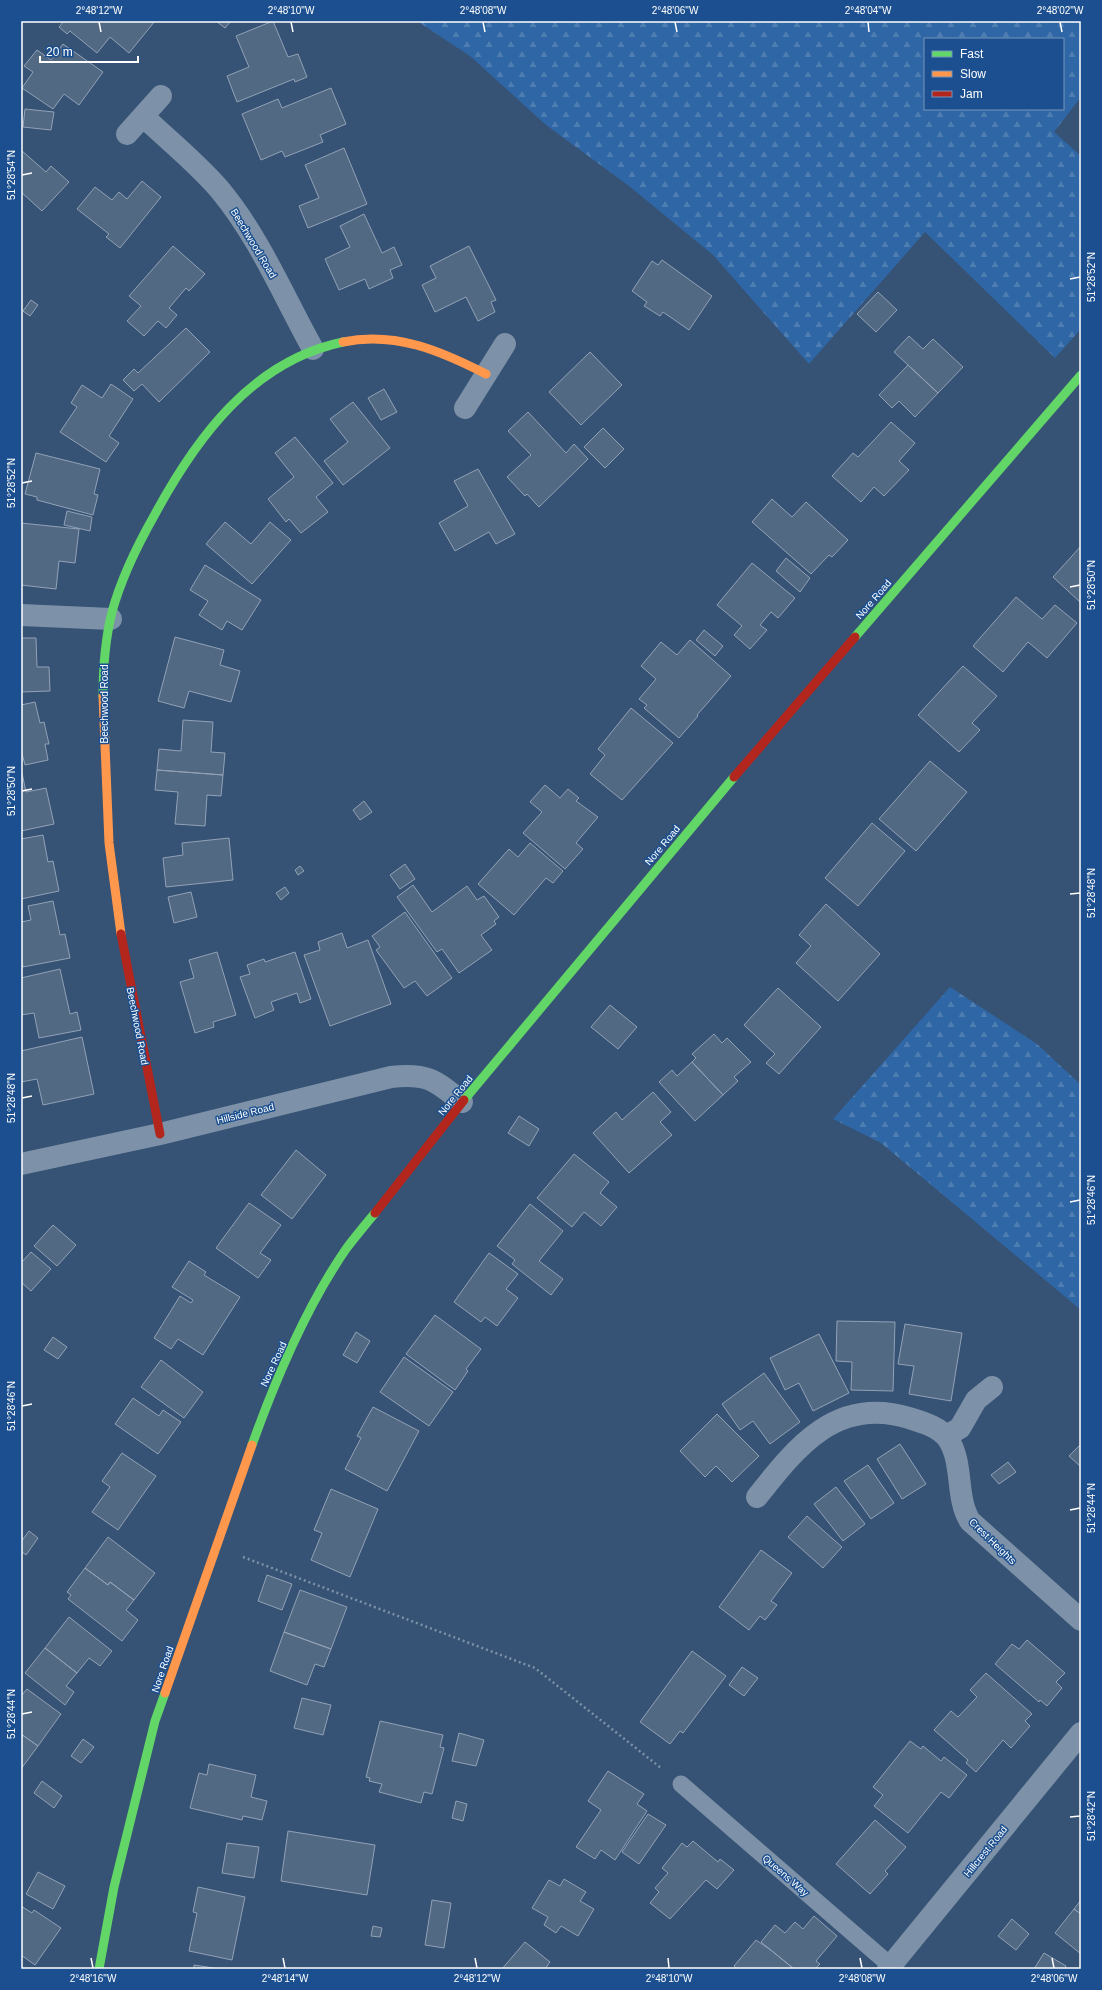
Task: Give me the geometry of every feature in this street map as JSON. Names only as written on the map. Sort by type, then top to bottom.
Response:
[{"type":"street","points":[[127,134],[161,96]]},
{"type":"street","name":"Beechwood Road","points":[[143,116],[206,175],[228,200],[245,223],[269,264],[313,349]]},
{"type":"street","name":"Beechwood Road","points":[[160,1134],[132,1003],[110,863],[104,753],[104,662],[111,618],[119,589],[129,564],[167,491],[200,439],[229,406],[262,378],[292,358],[313,349],[358,341],[395,340],[416,344],[439,352],[486,374]]},
{"type":"street","points":[[466,408],[505,344]]},
{"type":"street","name":"Nore Road","points":[[99,1969],[114,1887],[155,1721],[272,1392],[312,1306],[346,1250],[462,1102],[673,848],[1081,375]]},
{"type":"street","points":[[21,614],[111,618]]},
{"type":"street","name":"Hillside Road","points":[[21,1164],[160,1134],[408,1075],[432,1080],[462,1102]]},
{"type":"street","points":[[757,1497],[801,1446],[826,1427],[839,1420],[869,1412],[884,1412],[923,1423],[946,1436],[960,1428],[976,1400],[992,1387]]},
{"type":"street","name":"Crest Heights","points":[[946,1436],[951,1446],[965,1510],[970,1521],[1081,1620]]},
{"type":"street","name":"Hillcrest Road","points":[[891,1968],[1081,1732]]},
{"type":"lane","name":"Queens Way","points":[[681,1784],[891,1968]]},
{"type":"path","points":[[216,1547],[535,1668],[681,1784]]},
{"type":"green space","points":[[417,21],[1081,21],[1081,97],[1054,132],[1081,156],[1081,329],[1055,358],[925,232],[809,364],[713,255],[629,186],[546,125],[470,56]]},
{"type":"green space","points":[[950,987],[1037,1044],[1081,1085],[1081,1310],[881,1143],[833,1119]]},
{"type":"building","points":[[64,21],[155,21],[129,53],[110,37],[97,53],[70,31],[67,34],[59,27]]},
{"type":"building","points":[[216,21],[231,21],[225,28]]},
{"type":"building","points":[[273,21],[288,57],[298,54],[307,77],[295,82],[294,79],[237,102],[227,76],[249,67],[236,36]]},
{"type":"building","points":[[63,44],[103,72],[79,105],[64,94],[53,109],[22,88],[33,72],[24,66],[37,50],[51,60]]},
{"type":"building","points":[[331,88],[346,124],[320,135],[323,142],[285,157],[282,151],[261,160],[242,114],[278,99],[282,108]]},
{"type":"building","points":[[25,109],[54,112],[51,130],[23,127]]},
{"type":"building","points":[[344,148],[367,204],[308,228],[299,206],[319,198],[305,165]]},
{"type":"building","points":[[21,150],[46,172],[51,166],[69,182],[42,211],[21,192]]},
{"type":"building","points":[[142,181],[161,197],[120,248],[106,237],[109,234],[77,209],[95,187],[112,200],[119,192],[127,199]]},
{"type":"building","points":[[364,214],[382,253],[394,247],[402,265],[390,270],[393,278],[369,289],[365,279],[339,290],[325,259],[350,247],[340,226]]},
{"type":"building","points":[[173,246],[205,274],[189,291],[186,288],[169,308],[177,315],[166,328],[158,321],[144,336],[127,321],[141,306],[129,296]]},
{"type":"building","points":[[469,246],[496,300],[491,302],[495,312],[478,321],[466,297],[435,312],[422,285],[436,278],[430,266]]},
{"type":"building","points":[[662,260],[712,296],[689,330],[663,312],[660,316],[644,306],[647,302],[632,291],[652,261],[658,265]]},
{"type":"building","points":[[878,292],[897,310],[876,332],[857,314]]},
{"type":"building","points":[[31,300],[38,305],[30,316],[23,311]]},
{"type":"building","points":[[186,328],[210,352],[159,402],[142,384],[134,391],[123,380],[134,369],[138,373]]},
{"type":"building","points":[[909,336],[923,349],[933,339],[963,367],[938,393],[894,352]]},
{"type":"building","points":[[590,352],[622,385],[581,425],[549,392]]},
{"type":"building","points":[[908,365],[938,393],[915,417],[899,401],[892,408],[879,395]]},
{"type":"building","points":[[111,384],[133,399],[109,436],[119,443],[106,462],[60,432],[77,407],[71,403],[82,385],[102,398]]},
{"type":"building","points":[[384,389],[397,412],[381,420],[368,398]]},
{"type":"building","points":[[353,402],[390,448],[343,485],[324,461],[348,442],[330,419]]},
{"type":"building","points":[[528,412],[566,453],[574,444],[588,459],[539,507],[527,494],[525,496],[507,477],[531,455],[508,431]]},
{"type":"building","points":[[891,422],[915,443],[899,461],[909,470],[884,496],[874,487],[861,502],[832,476],[853,453],[858,457]]},
{"type":"building","points":[[603,428],[624,449],[605,468],[584,447]]},
{"type":"building","points":[[295,437],[333,483],[316,497],[328,512],[301,533],[289,519],[286,522],[268,499],[294,477],[275,453]]},
{"type":"building","points":[[36,453],[100,469],[94,494],[98,495],[93,515],[37,500],[37,497],[25,494]]},
{"type":"building","points":[[478,469],[515,534],[496,544],[489,532],[455,551],[439,523],[468,506],[454,481]]},
{"type":"building","points":[[772,499],[792,517],[806,502],[848,540],[832,557],[829,555],[811,574],[752,522]]},
{"type":"building","points":[[67,511],[92,517],[90,531],[64,525]]},
{"type":"building","points":[[225,522],[251,544],[270,522],[291,540],[252,584],[206,544]]},
{"type":"building","points":[[21,523],[79,529],[75,563],[59,561],[56,589],[21,585]]},
{"type":"building","points":[[1081,546],[1081,603],[1053,577]]},
{"type":"building","points":[[786,558],[810,578],[800,592],[776,571]]},
{"type":"building","points":[[752,563],[795,598],[778,618],[771,612],[760,625],[767,630],[750,649],[734,635],[742,626],[717,605]]},
{"type":"building","points":[[205,565],[261,600],[242,630],[227,621],[222,630],[199,615],[208,601],[190,590]]},
{"type":"building","points":[[1016,597],[1042,619],[1055,605],[1077,623],[1047,658],[1028,642],[1003,672],[973,646]]},
{"type":"building","points":[[704,630],[723,646],[715,656],[696,640]]},
{"type":"building","points":[[175,637],[224,650],[220,665],[240,671],[231,702],[189,691],[184,708],[158,701]]},
{"type":"building","points":[[21,638],[36,638],[37,667],[49,667],[50,691],[21,692]]},
{"type":"building","points":[[690,640],[731,676],[679,738],[644,708],[647,705],[639,699],[656,679],[641,666],[661,642],[677,655]]},
{"type":"building","points":[[963,666],[997,696],[972,723],[980,730],[959,752],[918,715]]},
{"type":"building","points":[[35,702],[40,723],[44,722],[49,744],[45,744],[48,760],[25,765],[21,750],[21,705]]},
{"type":"building","points":[[631,708],[673,743],[622,800],[590,774],[605,755],[598,749]]},
{"type":"building","points":[[183,720],[213,722],[211,752],[225,753],[223,775],[157,770],[159,749],[181,751]]},
{"type":"building","points":[[930,761],[967,792],[916,851],[879,819]]},
{"type":"building","points":[[157,770],[223,775],[221,796],[207,795],[205,826],[175,824],[178,792],[155,790]]},
{"type":"building","points":[[21,773],[26,792],[46,788],[54,824],[21,831]]},
{"type":"building","points":[[545,785],[560,798],[568,789],[579,798],[576,801],[598,817],[576,843],[583,849],[565,869],[523,833],[542,812],[530,802]]},
{"type":"building","points":[[364,801],[372,812],[360,820],[353,810]]},
{"type":"building","points":[[872,823],[905,851],[858,906],[825,878]]},
{"type":"building","points":[[43,835],[48,862],[53,861],[59,891],[21,899],[21,839]]},
{"type":"building","points":[[229,838],[233,880],[166,887],[163,858],[183,855],[182,843]]},
{"type":"building","points":[[530,843],[563,871],[553,883],[546,878],[514,915],[478,884],[509,849],[518,857]]},
{"type":"building","points":[[405,864],[415,879],[400,889],[390,875]]},
{"type":"building","points":[[300,866],[304,871],[298,875],[295,870]]},
{"type":"building","points":[[413,885],[432,912],[467,886],[477,900],[484,896],[499,917],[494,921],[496,924],[481,935],[492,950],[459,973],[442,949],[437,952],[397,897]]},
{"type":"building","points":[[285,887],[289,893],[281,900],[276,893]]},
{"type":"building","points":[[191,892],[197,917],[174,923],[168,897]]},
{"type":"building","points":[[53,901],[60,935],[65,934],[70,958],[23,967],[21,956],[21,922],[31,920],[28,906]]},
{"type":"building","points":[[826,904],[880,954],[838,1001],[796,963],[811,946],[799,935]]},
{"type":"building","points":[[405,912],[452,978],[427,996],[415,981],[404,988],[376,950],[380,947],[372,936]]},
{"type":"building","points":[[342,933],[347,948],[368,940],[391,1004],[330,1026],[304,955],[320,950],[318,942]]},
{"type":"building","points":[[217,952],[236,1015],[213,1022],[214,1027],[195,1033],[180,982],[194,978],[189,960]]},
{"type":"building","points":[[295,952],[311,999],[300,1003],[297,993],[271,1002],[274,1010],[255,1018],[240,977],[250,974],[247,965],[264,959],[265,962]]},
{"type":"building","points":[[60,969],[70,1014],[77,1012],[81,1030],[39,1038],[34,1013],[21,1015],[21,978]]},
{"type":"building","points":[[778,988],[821,1027],[779,1074],[766,1063],[775,1054],[744,1025]]},
{"type":"building","points":[[610,1005],[637,1027],[618,1049],[591,1027]]},
{"type":"building","points":[[714,1034],[722,1043],[727,1038],[751,1062],[734,1077],[738,1081],[723,1095],[692,1062],[696,1058],[692,1054]]},
{"type":"building","points":[[82,1037],[94,1094],[43,1105],[37,1079],[21,1082],[21,1051]]},
{"type":"building","points":[[692,1062],[723,1095],[695,1121],[659,1082],[672,1070],[677,1076]]},
{"type":"building","points":[[653,1092],[671,1112],[660,1122],[672,1135],[629,1173],[593,1133],[616,1112],[622,1120]]},
{"type":"building","points":[[519,1116],[539,1129],[529,1146],[508,1133]]},
{"type":"building","points":[[296,1150],[326,1175],[292,1219],[261,1195]]},
{"type":"building","points":[[574,1154],[609,1182],[600,1193],[617,1207],[601,1226],[584,1212],[572,1227],[537,1198]]},
{"type":"building","points":[[249,1203],[281,1225],[260,1253],[271,1260],[258,1278],[216,1248]]},
{"type":"building","points":[[530,1204],[563,1231],[539,1261],[563,1279],[551,1295],[512,1264],[515,1260],[497,1246]]},
{"type":"building","points":[[53,1225],[76,1245],[57,1266],[34,1246]]},
{"type":"building","points":[[31,1252],[51,1269],[31,1291],[21,1282],[21,1263]]},
{"type":"building","points":[[489,1253],[518,1274],[506,1289],[518,1298],[497,1326],[485,1317],[481,1322],[454,1302]]},
{"type":"building","points":[[189,1261],[206,1272],[204,1275],[240,1297],[203,1355],[178,1339],[171,1349],[154,1338],[180,1296],[191,1303],[193,1300],[172,1287]]},
{"type":"building","points":[[435,1315],[481,1349],[466,1369],[468,1371],[455,1390],[406,1354]]},
{"type":"building","points":[[837,1321],[895,1322],[893,1391],[851,1390],[852,1362],[836,1361]]},
{"type":"building","points":[[905,1324],[962,1333],[951,1401],[909,1394],[914,1366],[898,1364]]},
{"type":"building","points":[[356,1332],[370,1341],[357,1363],[343,1355]]},
{"type":"building","points":[[819,1334],[849,1393],[813,1411],[799,1383],[785,1390],[770,1358]]},
{"type":"building","points":[[53,1337],[67,1347],[58,1359],[44,1350]]},
{"type":"building","points":[[404,1357],[453,1392],[429,1426],[380,1392]]},
{"type":"building","points":[[161,1360],[203,1392],[184,1418],[141,1387]]},
{"type":"building","points":[[764,1373],[800,1422],[770,1444],[753,1421],[740,1430],[722,1404]]},
{"type":"building","points":[[133,1398],[159,1416],[163,1410],[181,1422],[158,1454],[115,1424]]},
{"type":"building","points":[[373,1407],[419,1431],[387,1491],[345,1469],[361,1438],[357,1436]]},
{"type":"building","points":[[717,1414],[759,1456],[732,1482],[716,1466],[705,1477],[680,1451]]},
{"type":"building","points":[[900,1444],[926,1484],[902,1499],[877,1459]]},
{"type":"building","points":[[1079,1446],[1081,1448],[1081,1467],[1069,1456]]},
{"type":"building","points":[[122,1453],[156,1476],[118,1530],[92,1512],[110,1487],[102,1481]]},
{"type":"building","points":[[1008,1462],[1016,1472],[999,1484],[991,1475]]},
{"type":"building","points":[[868,1465],[894,1503],[871,1519],[844,1481]]},
{"type":"building","points":[[836,1487],[865,1524],[843,1541],[814,1504]]},
{"type":"building","points":[[331,1489],[378,1509],[350,1577],[311,1560],[322,1533],[314,1530]]},
{"type":"building","points":[[807,1516],[842,1547],[823,1568],[788,1537]]},
{"type":"building","points":[[29,1531],[38,1538],[26,1555],[21,1551],[21,1542]]},
{"type":"building","points":[[108,1537],[155,1573],[134,1600],[110,1582],[108,1585],[85,1568]]},
{"type":"building","points":[[761,1550],[792,1573],[771,1601],[777,1605],[765,1620],[760,1616],[749,1630],[719,1607]]},
{"type":"building","points":[[85,1568],[108,1585],[110,1582],[134,1600],[126,1610],[138,1620],[122,1641],[68,1599],[71,1595],[67,1592]]},
{"type":"building","points":[[267,1575],[292,1584],[282,1610],[258,1601]]},
{"type":"building","points":[[300,1590],[347,1607],[331,1649],[284,1632]]},
{"type":"building","points":[[69,1617],[112,1651],[100,1666],[89,1658],[77,1673],[45,1648]]},
{"type":"building","points":[[284,1632],[331,1649],[324,1667],[315,1664],[307,1685],[270,1671]]},
{"type":"building","points":[[1027,1640],[1065,1673],[1056,1682],[1062,1688],[1047,1706],[1040,1700],[1039,1702],[995,1664],[1012,1644],[1019,1649]]},
{"type":"building","points":[[45,1648],[77,1673],[66,1686],[74,1692],[65,1705],[25,1673]]},
{"type":"building","points":[[692,1651],[726,1676],[683,1733],[680,1731],[670,1744],[640,1722]]},
{"type":"building","points":[[742,1667],[758,1678],[744,1696],[729,1685]]},
{"type":"building","points":[[986,1673],[1032,1714],[1025,1721],[1030,1726],[1011,1748],[1003,1740],[976,1772],[966,1763],[968,1760],[934,1730],[951,1711],[958,1717],[977,1697],[970,1690]]},
{"type":"building","points":[[27,1689],[61,1714],[38,1746],[21,1734],[21,1696]]},
{"type":"building","points":[[302,1698],[331,1705],[323,1735],[294,1728]]},
{"type":"building","points":[[380,1721],[443,1735],[440,1747],[444,1748],[432,1794],[424,1792],[421,1803],[379,1792],[382,1784],[369,1781],[370,1778],[366,1777]]},
{"type":"building","points":[[459,1733],[484,1740],[476,1766],[452,1761]]},
{"type":"building","points":[[21,1734],[38,1746],[21,1769]]},
{"type":"building","points":[[83,1739],[94,1747],[81,1763],[71,1756]]},
{"type":"building","points":[[910,1741],[921,1749],[923,1746],[941,1761],[944,1757],[967,1775],[949,1798],[941,1792],[908,1833],[874,1806],[883,1795],[873,1787]]},
{"type":"building","points":[[209,1764],[256,1775],[251,1797],[267,1801],[262,1820],[243,1816],[242,1820],[190,1808],[199,1773],[207,1775]]},
{"type":"building","points":[[608,1771],[644,1794],[637,1804],[647,1811],[615,1860],[601,1850],[595,1859],[576,1847],[601,1810],[588,1801]]},
{"type":"building","points":[[42,1781],[62,1796],[54,1808],[34,1793]]},
{"type":"building","points":[[456,1801],[467,1804],[463,1821],[452,1818]]},
{"type":"building","points":[[648,1814],[666,1825],[639,1864],[622,1852]]},
{"type":"building","points":[[875,1820],[906,1847],[885,1871],[888,1874],[870,1894],[836,1864]]},
{"type":"building","points":[[288,1831],[375,1845],[367,1895],[281,1881]]},
{"type":"building","points":[[693,1841],[718,1862],[720,1859],[734,1870],[717,1889],[706,1880],[670,1919],[650,1903],[659,1892],[655,1888],[668,1873],[662,1868],[682,1843],[687,1847]]},
{"type":"building","points":[[227,1843],[259,1847],[254,1878],[222,1873]]},
{"type":"building","points":[[38,1872],[65,1886],[53,1909],[26,1894]]},
{"type":"building","points":[[564,1879],[586,1892],[580,1901],[594,1909],[578,1936],[561,1926],[556,1933],[544,1925],[548,1917],[532,1908],[549,1880],[560,1886]]},
{"type":"building","points":[[198,1887],[245,1897],[232,1960],[189,1951],[197,1913],[193,1912]]},
{"type":"building","points":[[432,1900],[451,1903],[444,1948],[425,1945]]},
{"type":"building","points":[[1081,1900],[1081,1914],[1074,1909]]},
{"type":"building","points":[[21,1906],[32,1913],[34,1910],[61,1928],[35,1965],[21,1955]]},
{"type":"building","points":[[1074,1909],[1081,1914],[1081,1954],[1055,1933]]},
{"type":"building","points":[[814,1916],[837,1936],[816,1961],[820,1964],[815,1969],[794,1969],[761,1942],[775,1925],[785,1933],[795,1922],[803,1929]]},
{"type":"building","points":[[1012,1919],[1029,1934],[1016,1950],[998,1936]]},
{"type":"building","points":[[373,1926],[382,1928],[380,1937],[371,1936]]},
{"type":"building","points":[[756,1940],[794,1969],[737,1969],[734,1966]]},
{"type":"building","points":[[525,1942],[550,1962],[545,1969],[502,1969]]},
{"type":"building","points":[[1044,1953],[1066,1966],[1065,1969],[1034,1969]]},
{"type":"building","points":[[194,1965],[220,1969],[194,1969]]},
{"type":"traffic: fast","points":[[103,696],[106,644],[112,612],[120,587],[148,527],[170,487],[188,459],[208,432],[230,407],[254,385],[281,366],[310,352],[343,342]]},
{"type":"traffic: fast","points":[[855,637],[1081,375]]},
{"type":"traffic: fast","points":[[464,1100],[734,777]]},
{"type":"traffic: fast","points":[[252,1445],[271,1394],[305,1319],[331,1271],[346,1249],[375,1213]]},
{"type":"traffic: fast","points":[[99,1969],[114,1887],[155,1721],[165,1693]]},
{"type":"traffic: slow","points":[[343,342],[362,339],[381,339],[417,345],[452,358],[486,374]]},
{"type":"traffic: slow","points":[[103,696],[109,843],[121,934]]},
{"type":"traffic: slow","points":[[165,1693],[252,1445]]},
{"type":"traffic: jam","points":[[734,777],[855,637]]},
{"type":"traffic: jam","points":[[121,934],[160,1134]]},
{"type":"traffic: jam","points":[[375,1213],[464,1100]]}]
